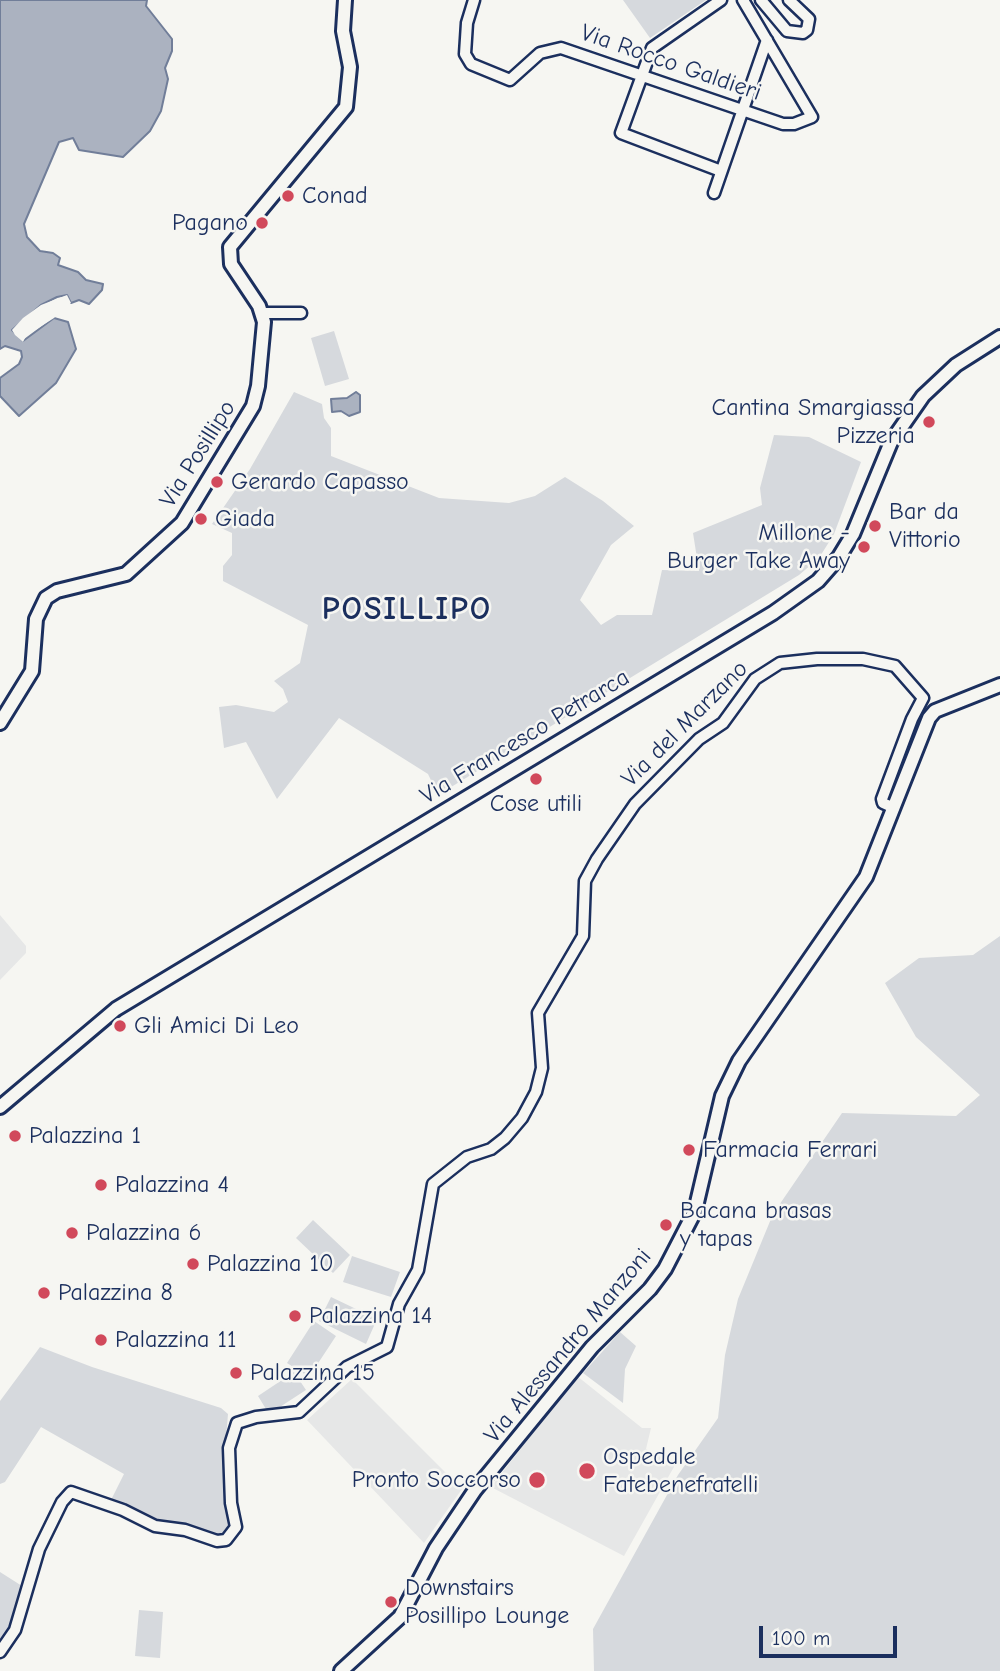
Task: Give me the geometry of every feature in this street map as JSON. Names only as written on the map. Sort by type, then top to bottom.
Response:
[{"type":"street","points":[[300,313],[262,313],[231,264],[230,247],[345,107],[350,67],[343,31],[345,0]]},
{"type":"street","name":"Via Rocco Galdieri","points":[[474,0],[467,23],[464,54],[477,67],[513,80],[540,53],[561,48],[789,125],[812,117],[767,40]]},
{"type":"street","points":[[721,0],[658,41],[648,52],[622,134],[721,171]]},
{"type":"street","points":[[714,193],[767,40],[743,0]]},
{"type":"street","points":[[761,0],[787,31],[803,33],[810,25],[809,19],[789,0]]},
{"type":"street","name":"Via Posillipo","points":[[0,723],[32,671],[36,619],[47,598],[57,591],[126,574],[188,516],[256,398],[264,322],[262,313]]},
{"type":"street","name":"Via Francesco Petrarca","points":[[0,1107],[116,1009],[773,613],[818,581],[839,557],[853,534],[891,442],[923,396],[956,365],[1000,338]]},
{"type":"street","name":"Via del Marzano","points":[[0,1652],[15,1630],[39,1549],[62,1502],[71,1492],[123,1510],[155,1526],[185,1530],[217,1541],[226,1540],[236,1527],[231,1503],[229,1448],[237,1423],[256,1417],[299,1412],[347,1367],[387,1347],[399,1304],[418,1270],[433,1184],[467,1157],[491,1149],[505,1138],[522,1118],[536,1092],[542,1068],[538,1013],[583,936],[585,881],[597,859],[635,804],[682,754],[723,723],[755,679],[780,663],[817,659],[863,659],[895,666],[923,698],[912,719],[882,799],[883,803],[894,807]]},
{"type":"street","name":"Via Alessandro Manzoni","points":[[341,1671],[400,1616],[436,1548],[475,1490],[592,1347],[650,1289],[665,1269],[695,1211],[722,1096],[739,1061],[866,877],[929,718],[935,711],[1000,685]]},
{"type":"shaded area","points":[[0,0],[147,0],[146,6],[172,39],[172,51],[165,68],[168,79],[161,111],[150,131],[123,157],[79,150],[73,138],[59,142],[24,224],[27,237],[40,251],[53,253],[60,258],[58,265],[78,272],[86,280],[103,284],[102,290],[89,304],[79,300],[71,303],[67,295],[57,297],[41,305],[12,330],[23,341],[54,318],[68,322],[76,349],[56,383],[19,416],[0,396],[0,378],[19,364],[22,357],[21,351],[5,346],[0,349]]},
{"type":"shaded area","points":[[623,0],[706,0],[650,38]]},
{"type":"shaded area","points":[[334,331],[349,379],[325,386],[311,338]]},
{"type":"shaded area","points":[[294,392],[322,404],[324,418],[331,428],[331,456],[439,498],[509,503],[535,496],[565,477],[603,501],[634,526],[611,545],[580,600],[601,625],[617,615],[652,615],[662,570],[699,571],[693,533],[762,505],[760,488],[774,435],[809,437],[861,462],[834,534],[819,558],[799,575],[438,795],[428,774],[339,718],[277,799],[246,742],[224,748],[219,707],[236,705],[274,712],[288,702],[283,689],[274,681],[300,663],[308,625],[223,581],[223,566],[232,555],[232,533],[212,524],[250,469]]},
{"type":"shaded area","points":[[356,392],[360,395],[360,412],[349,416],[341,411],[332,412],[331,399],[347,398]]},
{"type":"shaded area","points":[[0,915],[26,946],[26,953],[0,980]]},
{"type":"shaded area","points":[[1000,936],[1000,1671],[594,1671],[593,1629],[678,1475],[718,1418],[725,1355],[738,1299],[773,1214],[842,1113],[956,1116],[980,1095],[916,1037],[885,983],[919,958],[973,955]]},
{"type":"shaded area","points":[[313,1220],[350,1255],[333,1273],[296,1238]]},
{"type":"shaded area","points":[[352,1256],[400,1272],[391,1297],[343,1282]]},
{"type":"shaded area","points":[[331,1297],[377,1319],[366,1344],[319,1321]]},
{"type":"shaded area","points":[[314,1321],[336,1336],[309,1377],[287,1363]]},
{"type":"shaded area","points":[[620,1332],[636,1346],[625,1369],[623,1403],[583,1373]]},
{"type":"shaded area","points":[[40,1347],[92,1367],[221,1408],[228,1414],[225,1450],[231,1526],[227,1533],[218,1537],[185,1525],[155,1522],[111,1500],[124,1474],[41,1427],[5,1482],[0,1484],[0,1401]]},
{"type":"shaded area","points":[[294,1372],[306,1390],[269,1414],[258,1396]]},
{"type":"shaded area","name":"Ospedale Fatebenefratelli","points":[[577,1376],[642,1428],[651,1428],[646,1449],[675,1465],[624,1556],[491,1487]]},
{"type":"shaded area","points":[[352,1379],[462,1489],[424,1543],[307,1420]]},
{"type":"shaded area","points":[[0,1572],[22,1586],[6,1635],[0,1641]]},
{"type":"shaded area","points":[[139,1610],[163,1612],[160,1658],[135,1656]]},
{"type":"pier","points":[[67,295],[71,303],[68,305],[65,299],[58,300],[43,308],[16,331],[22,336],[52,315],[57,315],[26,336],[23,342],[15,335],[12,330],[23,318],[41,305]]},
{"type":"place","name":"Conad","points":[[288,196]]},
{"type":"place","name":"Pagano","points":[[262,223]]},
{"type":"place","name":"Cantina Smargiassa Pizzeria","points":[[929,422]]},
{"type":"place","name":"Gerardo Capasso","points":[[217,482]]},
{"type":"place","name":"Giada","points":[[201,519]]},
{"type":"place","name":"Bar da Vittorio","points":[[875,526]]},
{"type":"place","name":"Millone - Burger Take Away","points":[[864,547]]},
{"type":"place","name":"Cose utili","points":[[536,779]]},
{"type":"place","name":"Gli Amici Di Leo","points":[[120,1026]]},
{"type":"place","name":"Palazzina 1","points":[[15,1136]]},
{"type":"place","name":"Farmacia Ferrari","points":[[689,1150]]},
{"type":"place","name":"Palazzina 4","points":[[101,1185]]},
{"type":"place","name":"Bacana brasas y tapas","points":[[666,1225]]},
{"type":"place","name":"Palazzina 6","points":[[72,1233]]},
{"type":"place","name":"Palazzina 10","points":[[193,1264]]},
{"type":"place","name":"Palazzina 8","points":[[44,1293]]},
{"type":"place","name":"Palazzina 14","points":[[295,1316]]},
{"type":"place","name":"Palazzina 11","points":[[101,1340]]},
{"type":"place","name":"Palazzina 15","points":[[236,1373]]},
{"type":"place","name":"Ospedale Fatebenefratelli","points":[[587,1471]]},
{"type":"place","name":"Pronto Soccorso","points":[[537,1480]]},
{"type":"place","name":"Downstairs Posillipo Lounge","points":[[391,1602]]},
{"type":"district","name":"POSILLIPO","points":[[407,610]]}]
